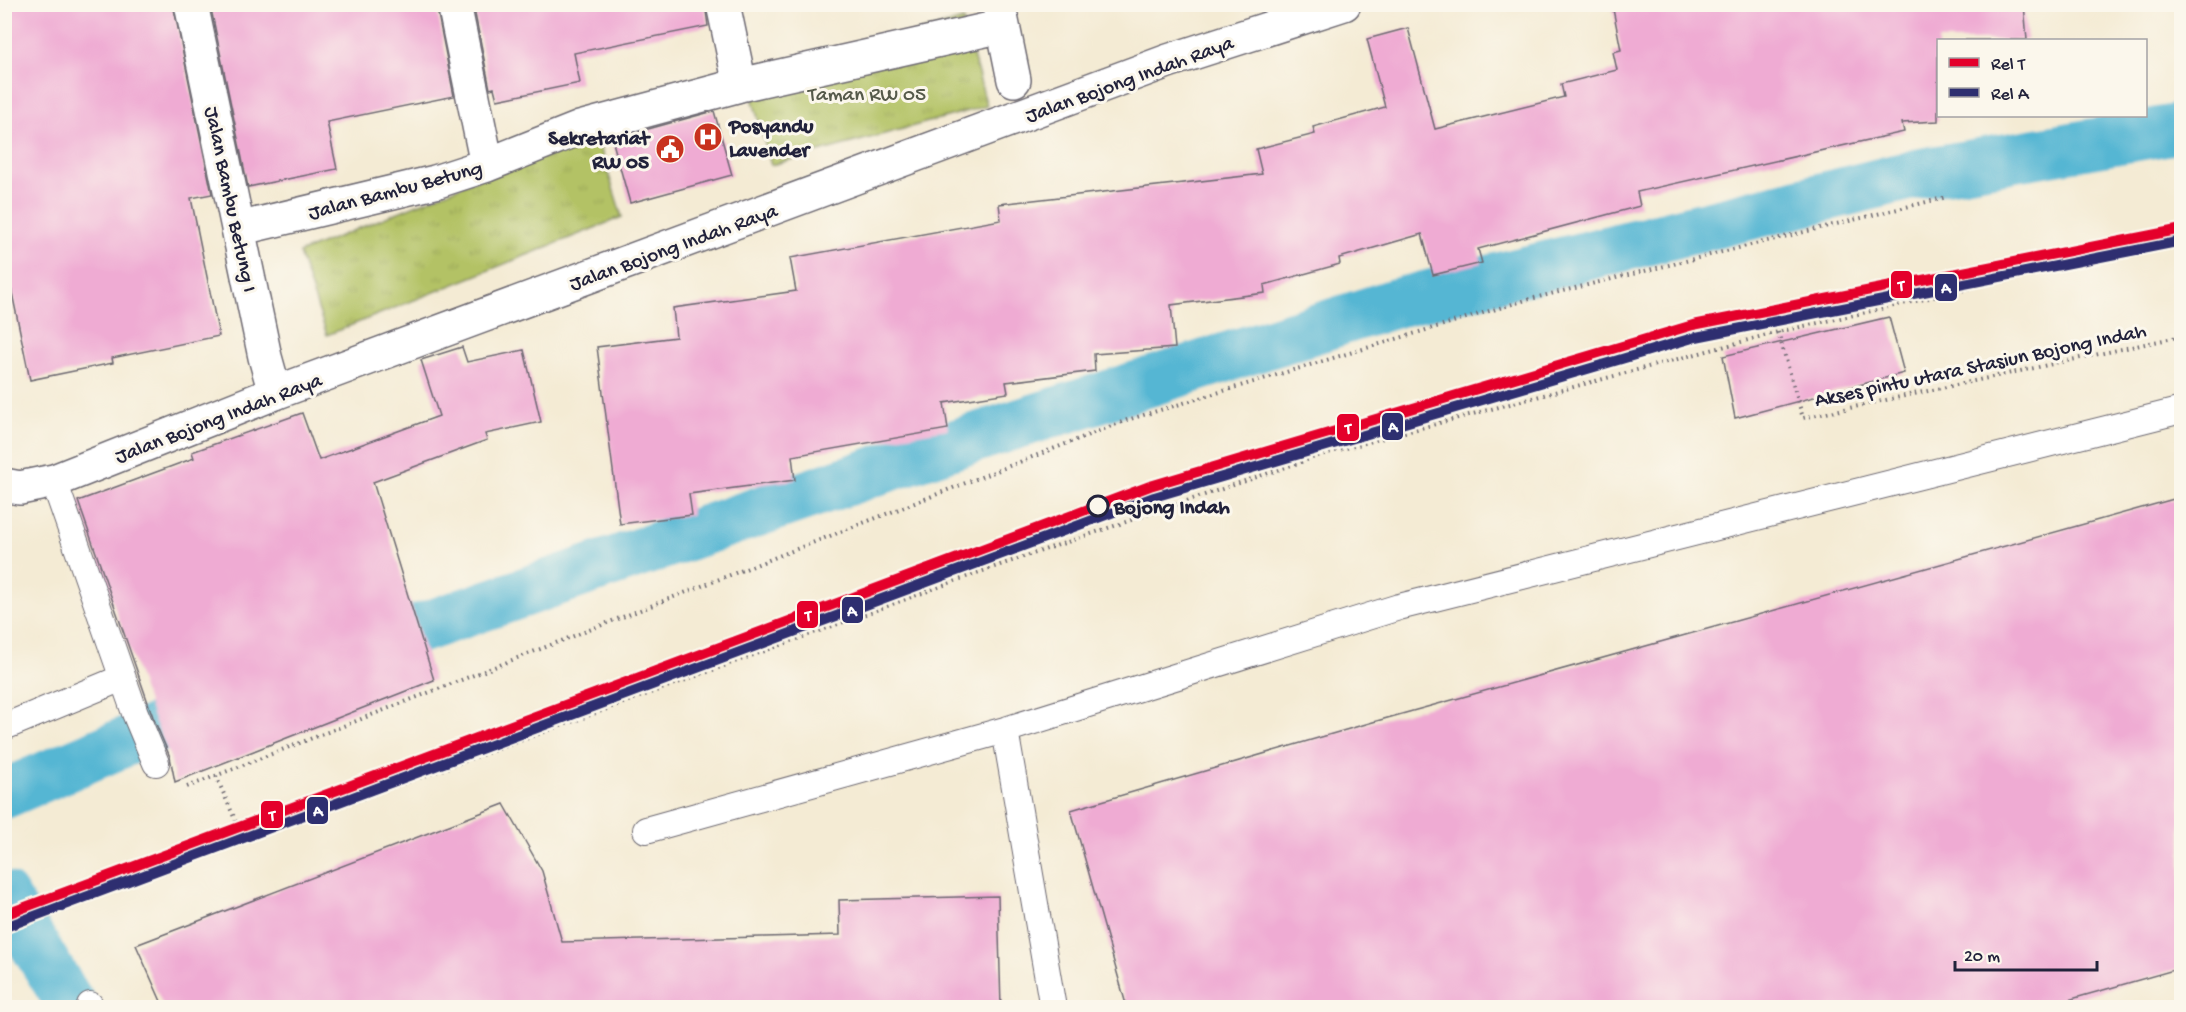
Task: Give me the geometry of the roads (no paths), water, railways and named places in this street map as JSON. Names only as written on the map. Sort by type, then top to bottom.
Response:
[{"type":"street","name":"Jalan Bambu Betung I","points":[[191,4],[265,357],[275,393]]},
{"type":"street","points":[[454,4],[488,165]]},
{"type":"street","points":[[723,4],[740,86]]},
{"type":"street","name":"Jalan Bojong Indah Raya","points":[[4,485],[20,488],[54,481],[275,393],[1168,61],[1344,4]]},
{"type":"street","name":"Jalan Bambu Betung","points":[[238,229],[435,182],[488,165],[580,128],[1001,15]]},
{"type":"street","points":[[1001,15],[1014,80]]},
{"type":"lane","points":[[646,830],[1005,730],[1399,607],[2181,410]]},
{"type":"lane","points":[[54,481],[122,678],[153,757]]},
{"type":"lane","points":[[6,727],[122,678]]},
{"type":"lane","points":[[1005,730],[1053,1008]]},
{"type":"waterway","points":[[354,651],[943,448],[1396,303],[1916,174],[2182,128]]},
{"type":"waterway","points":[[4,794],[220,701]]},
{"type":"waterway","points":[[4,896],[73,1008]]},
{"type":"rail line","name":"T","points":[[4,915],[1150,486],[1693,325],[2182,229]]},
{"type":"rail line","name":"A","points":[[8,926],[1154,497],[1696,337],[2182,241]]},
{"type":"place","name":"Posyandu Lavender","points":[[708,137]]},
{"type":"place","name":"Sekretariat RW 05","points":[[670,149]]},
{"type":"place","name":"Bojong Indah","points":[[1098,506]]},
{"type":"park label","name":"Taman RW 05","points":[[867,93]]}]
